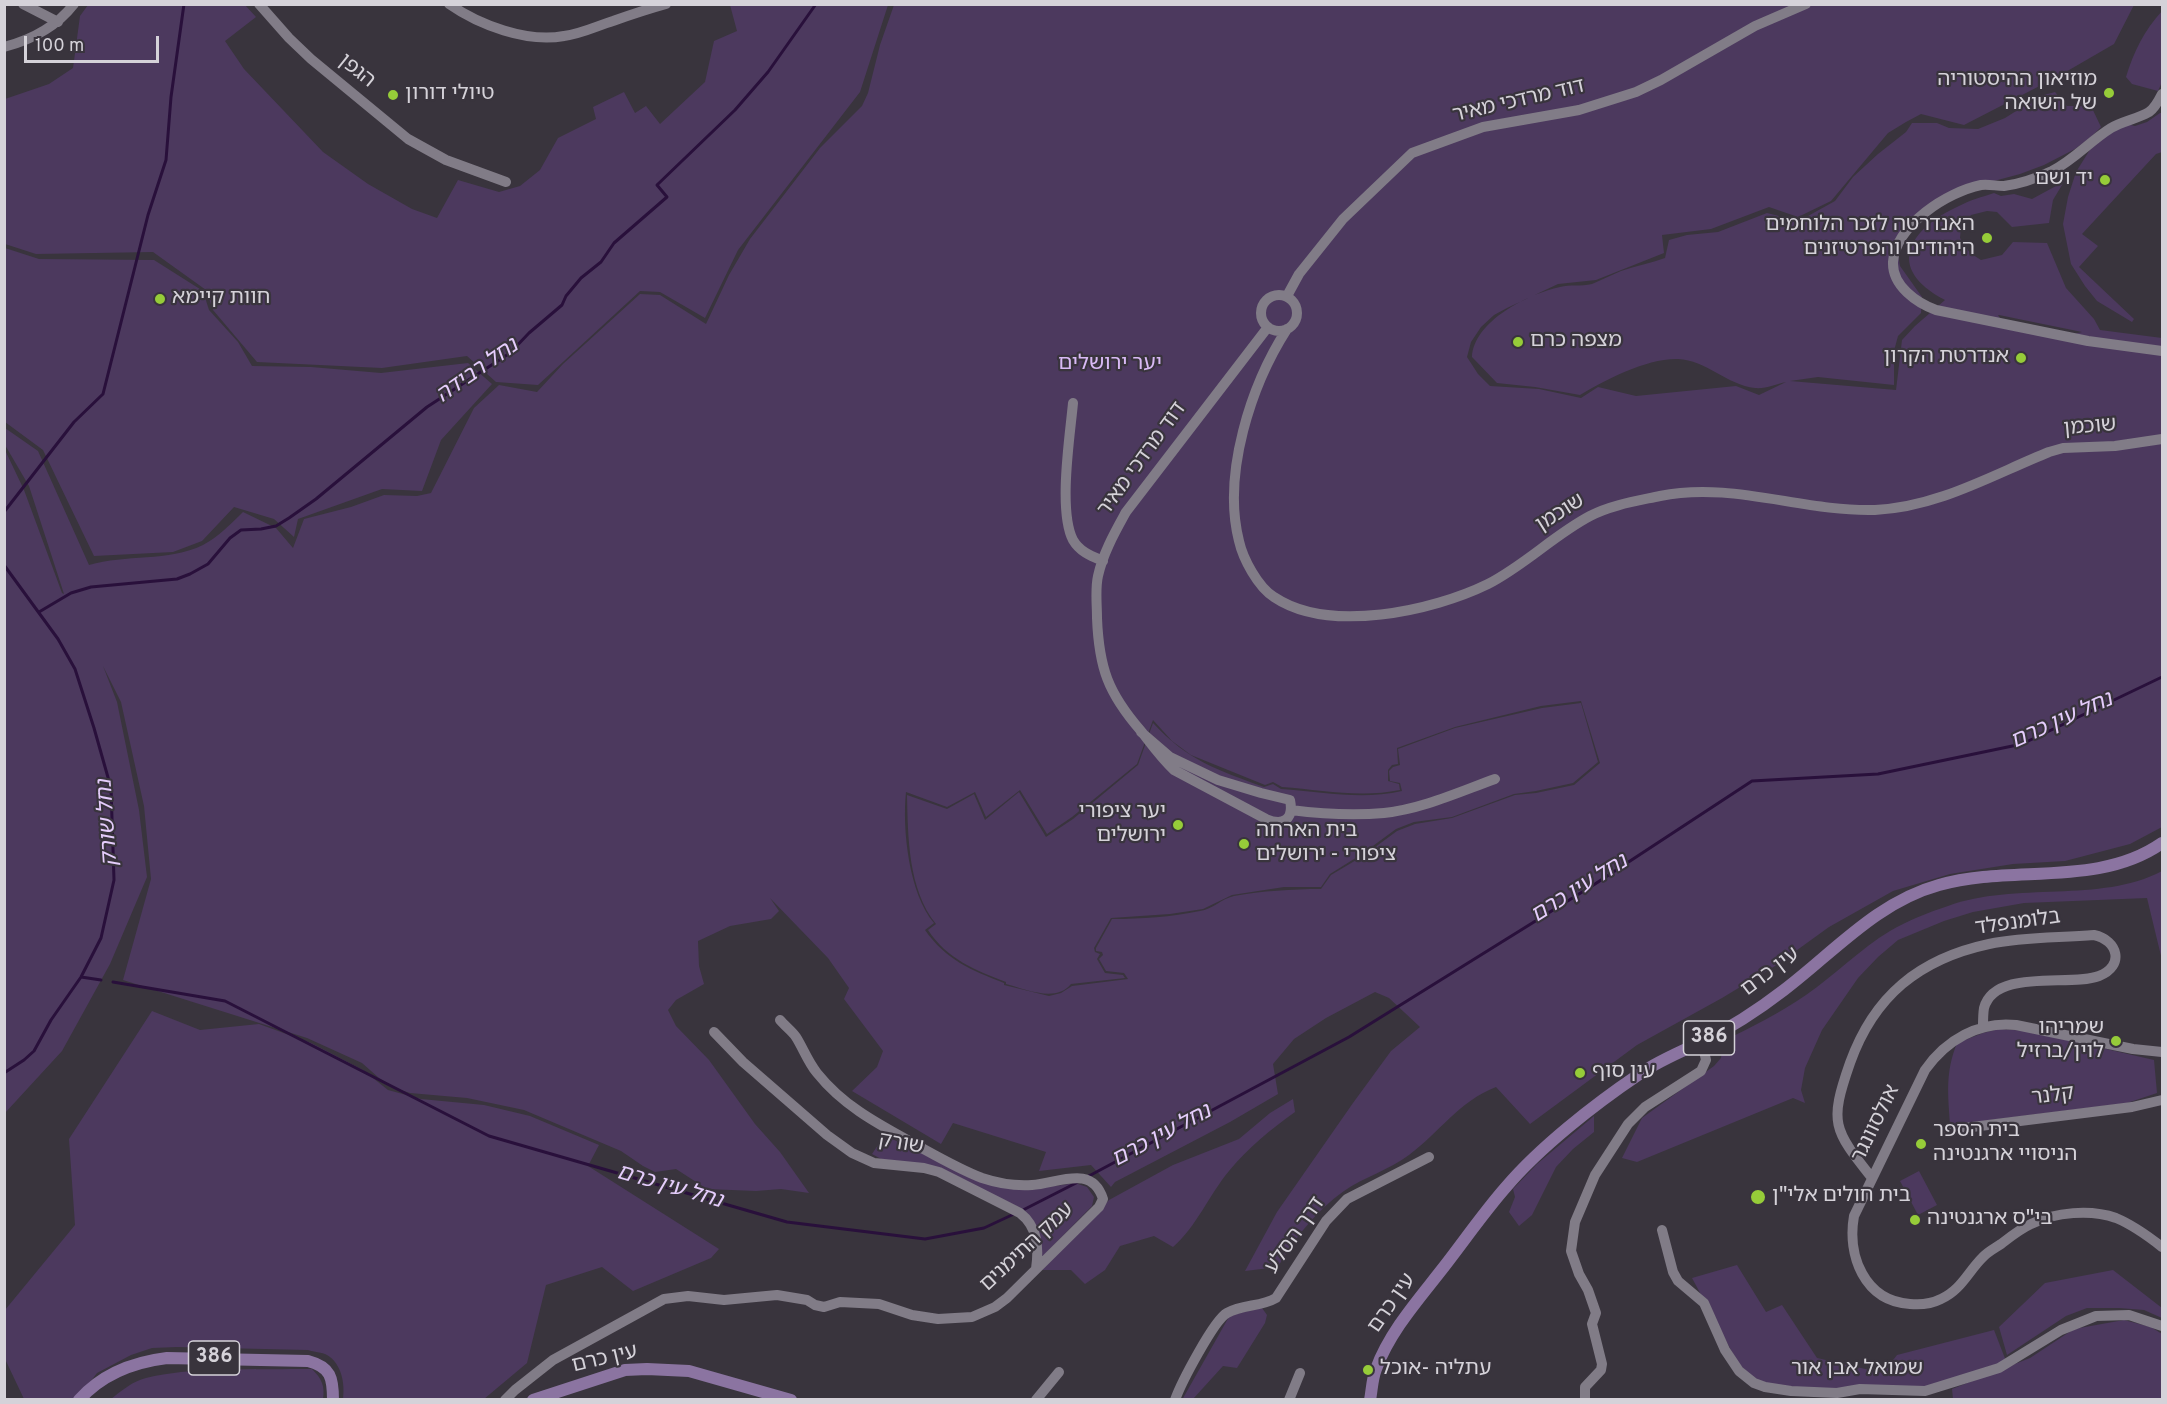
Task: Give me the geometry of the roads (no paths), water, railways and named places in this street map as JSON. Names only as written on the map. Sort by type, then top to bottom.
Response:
[{"type":"main road","name":"עין כרם","points":[[1370,1400],[1375,1372],[1394,1334],[1515,1176],[1626,1083],[1650,1067],[1725,1030],[1784,990],[1855,930],[1900,900],[1940,885],[2002,874],[2072,871],[2113,865],[2149,853],[2163,843]]},
{"type":"main road","name":"386","points":[[79,1400],[102,1379],[127,1367],[149,1360],[167,1358],[308,1361],[324,1367],[328,1372],[333,1389],[333,1400]]},
{"type":"main road","name":"עין כרם","points":[[533,1400],[626,1370],[647,1369],[689,1371],[791,1400]]},
{"type":"street","points":[[23,4],[58,22]]},
{"type":"street","points":[[4,47],[39,33],[58,22],[74,4]]},
{"type":"street","name":"הגפן","points":[[259,4],[279,28],[311,59],[408,139],[446,160],[506,182]]},
{"type":"street","points":[[449,4],[468,16],[491,26],[545,38],[574,34],[666,4]]},
{"type":"street","name":"דוד מרדכי מאיר","points":[[1287,296],[1299,274],[1343,219],[1412,153],[1483,128],[1579,110],[1636,92],[1755,26],[1806,4]]},
{"type":"street","points":[[2163,94],[2149,111],[2112,128],[2080,153],[2053,170],[2017,183],[1974,187],[1934,207],[1902,234],[1896,247],[1893,268],[1898,281],[1905,290],[1917,301],[1936,310],[2088,341],[2163,351]]},
{"type":"street","points":[[1276,295],[1287,296],[1295,304],[1297,315],[1292,326],[1277,331],[1268,327],[1264,322],[1261,311],[1266,301],[1276,295]]},
{"type":"street","name":"דוד מרדכי מאיר","points":[[1141,732],[1170,757],[1218,780],[1290,800],[1290,810],[1284,822],[1278,824],[1266,819],[1174,770],[1164,761],[1141,732],[1117,701],[1108,681],[1100,654],[1097,601],[1098,578],[1103,561],[1126,512],[1268,327]]},
{"type":"street","name":"שוכמן","points":[[1287,329],[1264,374],[1249,412],[1238,458],[1232,505],[1239,544],[1264,587],[1273,597],[1297,608],[1332,615],[1358,617],[1396,613],[1458,597],[1510,572],[1591,515],[1616,506],[1662,495],[1716,491],[1810,507],[1875,510],[1895,508],[1940,498],[2063,448],[2115,446],[2163,439]]},
{"type":"street","points":[[1073,403],[1066,513],[1073,540],[1084,553],[1103,561]]},
{"type":"street","points":[[1290,810],[1331,815],[1385,813],[1430,803],[1495,779]]},
{"type":"street","name":"בלומנפלד","points":[[1872,1178],[1851,1152],[1842,1136],[1838,1125],[1837,1109],[1842,1086],[1859,1040],[1886,998],[1900,985],[1929,967],[1988,944],[2094,935],[2104,937],[2115,951],[2116,959],[2105,973],[2082,979],[2026,982],[2004,987],[1989,999],[1984,1008],[1983,1027]]},
{"type":"street","name":"עמק התימנים","points":[[505,1400],[553,1360],[664,1299],[688,1296],[724,1300],[777,1295],[807,1300],[824,1307],[840,1302],[879,1304],[912,1315],[938,1319],[972,1317],[995,1307],[1099,1207],[1103,1199],[1096,1185],[1086,1179],[1076,1177],[1030,1185],[1010,1184],[983,1178],[863,1116],[840,1099],[815,1071],[795,1035],[780,1020]]},
{"type":"street","name":"אולסוונגר","points":[[2162,1052],[2133,1049],[1999,1023],[1983,1027],[1952,1041],[1933,1058],[1925,1070],[1854,1216],[1852,1241],[1860,1271],[1878,1293],[1903,1304],[1929,1303],[1945,1297],[1961,1285],[1983,1257],[2030,1224],[2058,1215],[2078,1213],[2114,1217],[2128,1223],[2163,1247]]},
{"type":"street","name":"שורק","points":[[714,1032],[743,1062],[827,1135],[852,1153],[874,1163],[924,1168],[939,1172],[1030,1220],[1035,1231],[1036,1269]]},
{"type":"street","points":[[1585,1400],[1585,1387],[1601,1370],[1602,1364],[1592,1324],[1596,1313],[1571,1251],[1575,1222],[1595,1174],[1628,1124],[1645,1107],[1701,1071],[1706,1060],[1702,1042]]},
{"type":"street","points":[[2162,1052],[2163,1064]]},
{"type":"street","name":"קלנר","points":[[1948,1130],[2132,1107],[2163,1100]]},
{"type":"street","name":"דרך הסלע","points":[[1175,1400],[1198,1352],[1226,1313],[1276,1299],[1326,1221],[1347,1199],[1429,1157]]},
{"type":"street","name":"שמואל אבן אור","points":[[1662,1230],[1673,1272],[1678,1281],[1704,1303],[1725,1350],[1739,1371],[1754,1383],[1774,1388],[1837,1393],[1860,1389],[1925,1391],[1999,1368],[2061,1330],[2096,1316],[2129,1316],[2163,1326]]},
{"type":"street","points":[[1036,1400],[1059,1372]]},
{"type":"street","points":[[1289,1400],[1300,1373]]},
{"type":"waterway","points":[[4,512],[74,422],[103,394],[148,215],[166,160],[171,97],[184,4]]},
{"type":"waterway","name":"נחל רבידה","points":[[39,612],[71,593],[91,587],[177,579],[190,574],[208,564],[230,538],[241,530],[276,526],[289,518],[316,499],[427,407],[510,353],[529,333],[562,305],[566,296],[581,278],[601,262],[614,243],[667,197],[657,185],[735,110],[768,72],[816,4]]},
{"type":"waterway","name":"נחל שורק","points":[[4,565],[58,639],[75,669],[111,788],[114,880],[101,938],[81,977],[51,1020],[34,1051],[4,1073]]},
{"type":"waterway","name":"נחל עין כרם","points":[[1087,1177],[1349,1037],[1595,884],[1752,781],[1878,774],[2022,744],[2162,677]]},
{"type":"waterway","points":[[81,977],[101,980]]},
{"type":"waterway","name":"נחל עין כרם","points":[[113,982],[225,1001],[489,1136],[787,1222],[925,1239],[984,1228],[1014,1214]]},
{"type":"waterway","name":"נחל עין כרם","points":[[1023,1210],[1078,1182]]},
{"type":"place","name":"מוזיאון ההיסטוריה של השואה","points":[[2109,93]]},
{"type":"place","name":"טיולי דורון","points":[[393,95]]},
{"type":"place","name":"יד ושם","points":[[2105,180]]},
{"type":"place","name":"האנדרטה לזכר הלוחמים היהודים והפרטיזנים","points":[[1987,238]]},
{"type":"place","name":"חוות קיימא","points":[[160,299]]},
{"type":"place","name":"מצפה כרם","points":[[1518,342]]},
{"type":"place","name":"אנדרטת הקרון","points":[[2021,358]]},
{"type":"place","name":"יער ציפורי ירושלים","points":[[1178,825]]},
{"type":"place","name":"בית הארחה ציפורי - ירושלים","points":[[1244,844]]},
{"type":"place","name":"שמריהו לוין/ברזיל","points":[[2116,1041]]},
{"type":"place","name":"עין סוף","points":[[1580,1073]]},
{"type":"place","name":"בית הספר הניסויי ארגנטינה","points":[[1921,1144]]},
{"type":"place","name":"בית חולים אלי\"ן","points":[[1758,1197]]},
{"type":"place","name":"בי\"ס ארגנטינה","points":[[1915,1220]]},
{"type":"place","name":"עתליה -אוכל","points":[[1368,1370]]},
{"type":"park label","name":"יער ירושלים","points":[[1110,365]]}]
